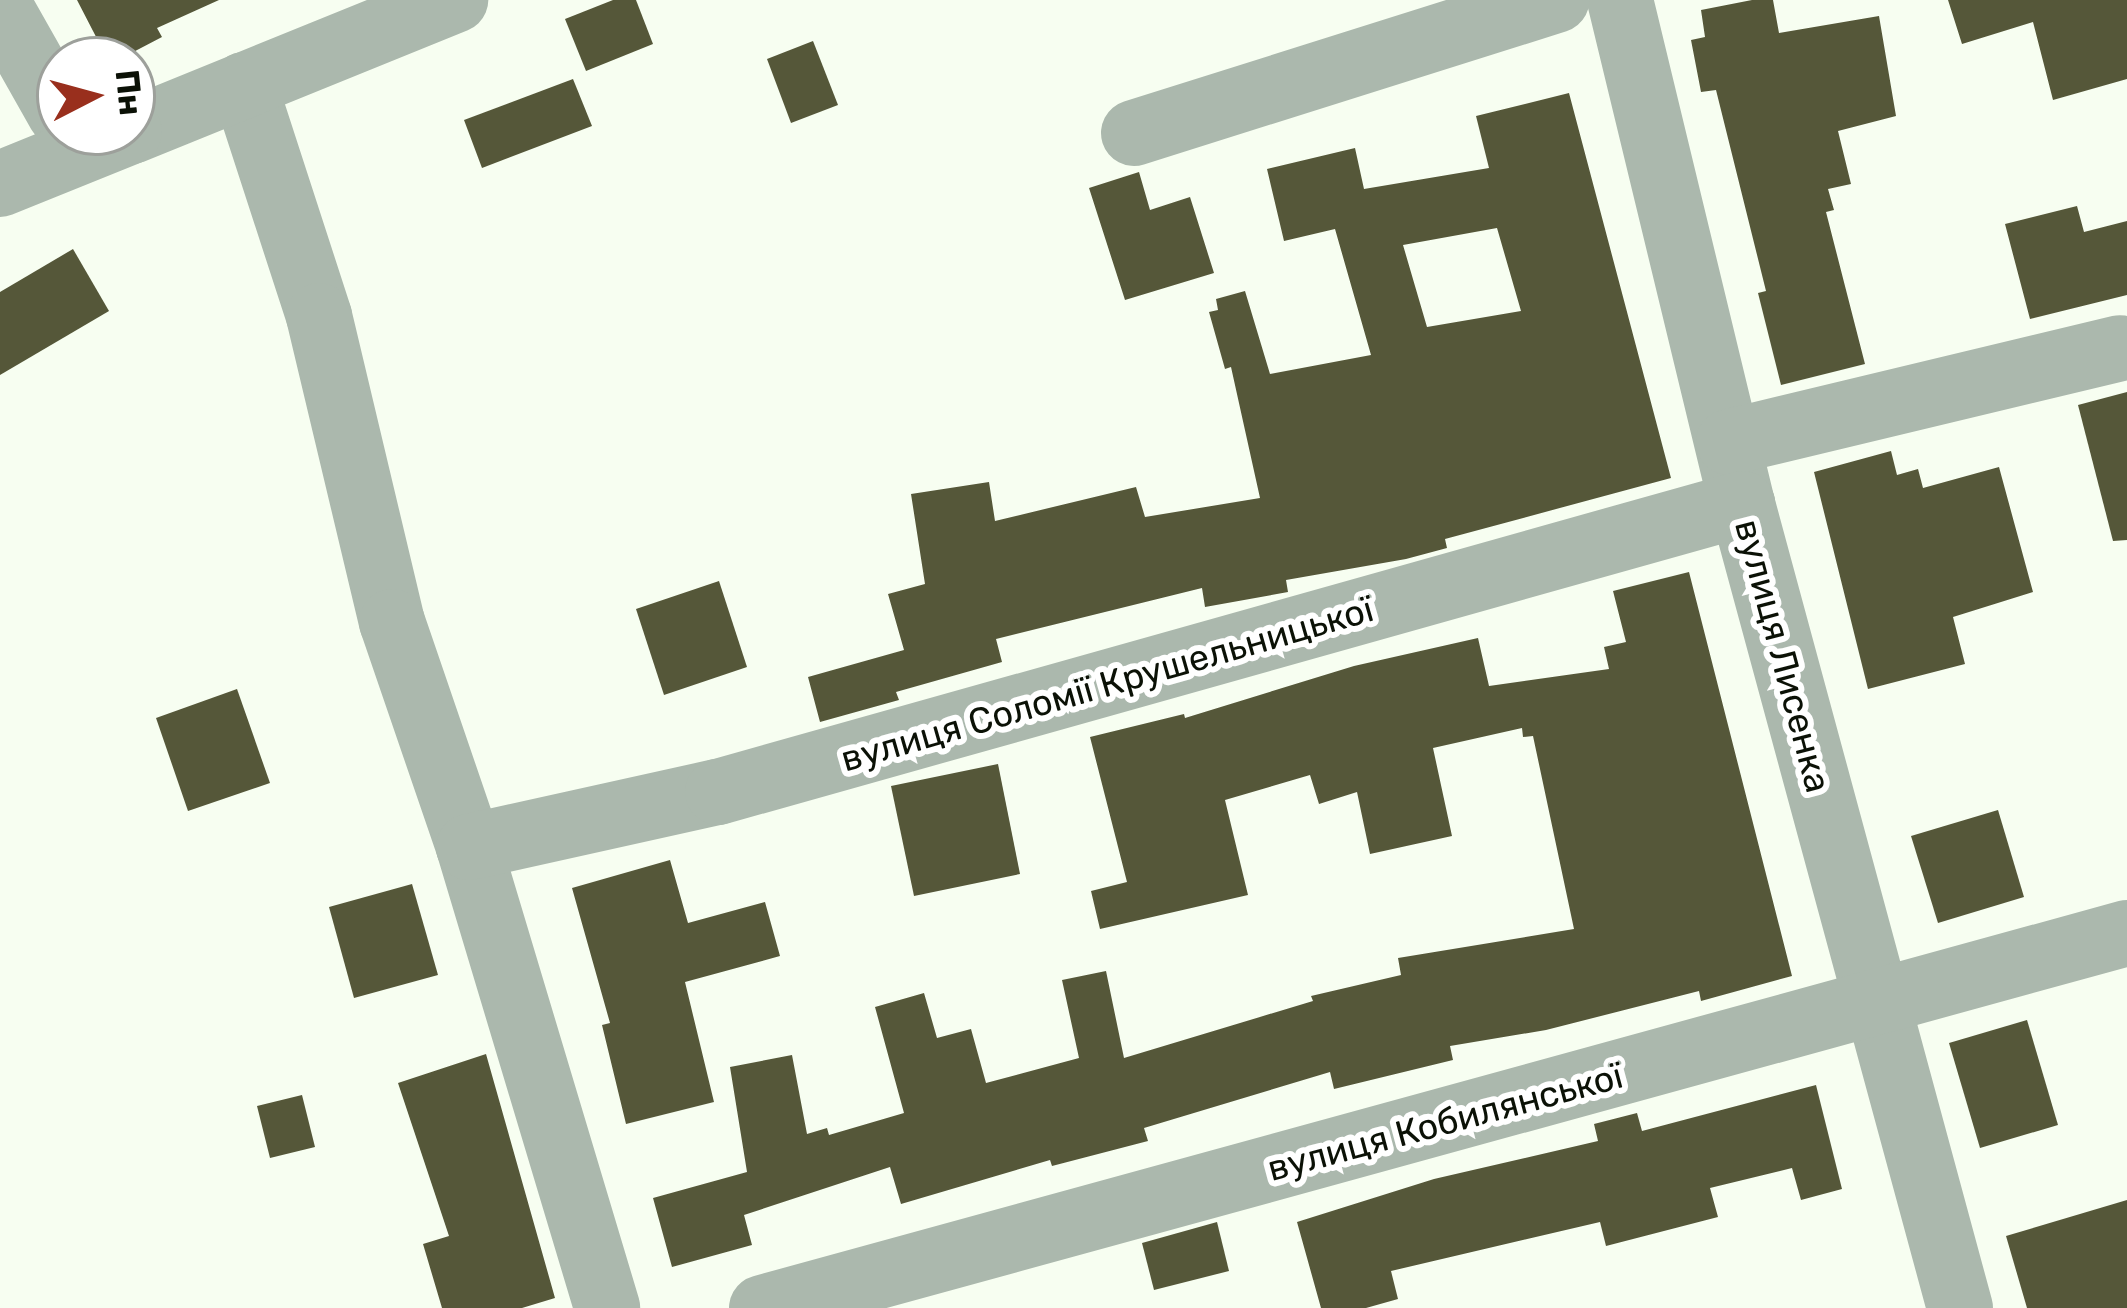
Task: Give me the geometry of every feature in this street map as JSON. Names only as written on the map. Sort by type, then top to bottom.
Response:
[{"type":"street","points":[[156,113],[244,85],[455,0]]},
{"type":"street","points":[[1134,133],[1557,0]]},
{"type":"street","name":"вулиця Лисенка","points":[[1620,0],[1735,473],[1960,1308]]},
{"type":"street","points":[[0,7],[36,54]]},
{"type":"street","points":[[244,85],[319,316],[392,622],[469,847],[608,1308]]},
{"type":"street","points":[[0,184],[51,156]]},
{"type":"street","name":"вулиця Соломії Крушельницької","points":[[469,847],[734,788],[2120,348]]},
{"type":"street","name":"вулиця Кобилянської","points":[[762,1308],[2127,933]]},
{"type":"building","points":[[77,0],[219,0],[157,28],[162,37],[156,40],[156,36],[96,36]]},
{"type":"building","points":[[613,0],[636,0],[653,44],[586,71],[565,19]]},
{"type":"building","points":[[1773,0],[1779,33],[1879,16],[1896,116],[1838,131],[1851,184],[1828,189],[1834,210],[1826,212],[1865,364],[1781,385],[1758,293],[1766,291],[1716,90],[1701,92],[1691,40],[1705,37],[1701,10]]},
{"type":"building","points":[[1948,0],[2127,0],[2127,79],[2053,100],[2033,22],[1962,44]]},
{"type":"building","points":[[813,41],[838,105],[791,123],[767,59]]},
{"type":"building","points":[[573,79],[592,126],[482,168],[464,120]]},
{"type":"building","points":[[1569,93],[1671,478],[1445,539],[1447,548],[1406,559],[1286,580],[1288,592],[1205,607],[1202,588],[996,639],[1002,662],[896,692],[899,700],[820,722],[808,677],[904,650],[888,594],[925,584],[911,494],[989,482],[995,521],[1136,487],[1145,517],[1260,498],[1231,367],[1225,369],[1209,312],[1218,310],[1216,299],[1245,291],[1270,374],[1371,355],[1335,229],[1284,241],[1267,169],[1355,148],[1364,189],[1489,168],[1476,116]],"holes":[[[1497,228],[1521,311],[1427,327],[1403,245]]]},
{"type":"building","points":[[1139,172],[1150,210],[1190,197],[1214,273],[1125,300],[1089,188]]},
{"type":"building","points":[[2077,206],[2084,232],[2127,221],[2127,295],[2030,319],[2005,224]]},
{"type":"building","points":[[73,249],[109,311],[0,375],[0,292]]},
{"type":"building","points":[[2127,392],[2127,540],[2113,541],[2078,405]]},
{"type":"building","points":[[1891,451],[1897,475],[1918,469],[1923,488],[1999,467],[2033,592],[1953,617],[1965,664],[1868,689],[1814,472]]},
{"type":"building","points":[[1689,572],[1792,976],[1701,1001],[1699,991],[1546,1030],[1450,1046],[1453,1060],[1334,1089],[1330,1072],[1144,1128],[1148,1141],[1052,1166],[1050,1160],[901,1204],[890,1167],[744,1215],[752,1245],[672,1267],[653,1198],[747,1172],[730,1067],[792,1055],[807,1134],[827,1128],[829,1135],[904,1113],[875,1007],[924,993],[937,1038],[971,1029],[986,1083],[1079,1058],[1062,980],[1106,971],[1124,1058],[1313,1001],[1311,996],[1401,975],[1398,958],[1574,929],[1533,736],[1523,737],[1522,728],[1433,748],[1452,836],[1370,854],[1357,792],[1319,804],[1310,775],[1225,800],[1248,895],[1100,929],[1091,891],[1127,882],[1090,737],[1184,714],[1185,718],[1354,666],[1478,638],[1489,686],[1609,669],[1604,647],[1626,642],[1613,591]]},
{"type":"building","points":[[719,581],[747,667],[664,695],[636,609]]},
{"type":"building","points":[[237,689],[270,783],[188,811],[156,718]]},
{"type":"building","points":[[998,764],[1020,874],[914,896],[891,786]]},
{"type":"building","points":[[1998,810],[2024,897],[1938,923],[1911,836]]},
{"type":"building","points":[[670,860],[688,923],[765,902],[780,956],[685,982],[714,1102],[626,1124],[602,1025],[610,1023],[572,888]]},
{"type":"building","points":[[412,884],[438,975],[354,998],[329,907]]},
{"type":"building","points":[[2027,1020],[2058,1125],[1980,1148],[1949,1043]]},
{"type":"building","points":[[486,1054],[555,1298],[522,1308],[442,1308],[423,1244],[449,1236],[398,1083]]},
{"type":"building","points":[[1816,1085],[1842,1189],[1801,1200],[1792,1168],[1710,1188],[1718,1217],[1606,1246],[1600,1222],[1391,1271],[1398,1299],[1366,1308],[1321,1308],[1297,1222],[1434,1179],[1598,1141],[1594,1124],[1637,1113],[1642,1131]]},
{"type":"building","points":[[302,1095],[315,1147],[270,1158],[257,1106]]},
{"type":"building","points":[[2127,1200],[2127,1308],[2027,1308],[2006,1236]]},
{"type":"building","points":[[1217,1222],[1229,1271],[1154,1290],[1142,1243]]}]
